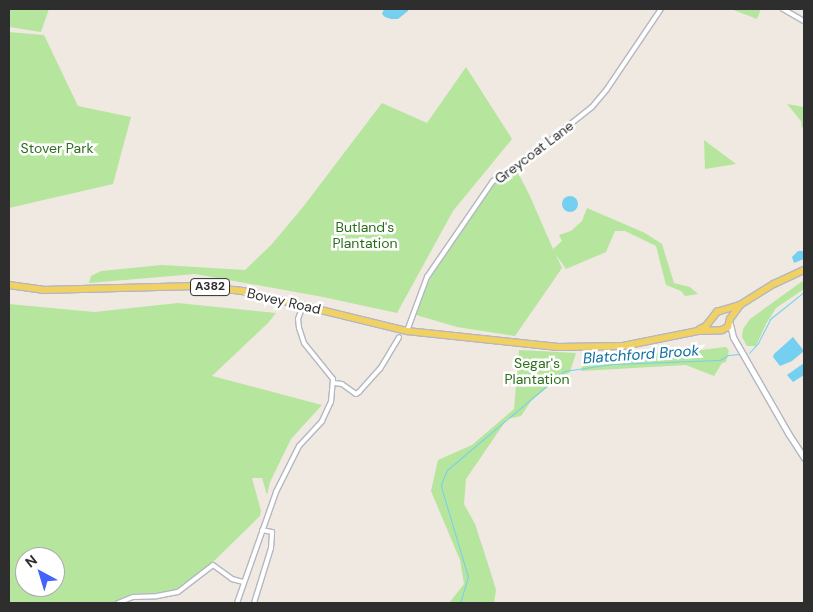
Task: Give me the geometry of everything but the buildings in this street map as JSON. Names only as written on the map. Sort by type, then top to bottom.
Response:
[{"type":"main road","points":[[740,305],[723,330],[716,329],[712,320],[714,314],[740,305],[774,284],[804,270]]},
{"type":"main road","name":"Bovey Road","points":[[9,285],[43,290],[196,286],[264,294],[407,331]]},
{"type":"main road","points":[[724,312],[730,322]]},
{"type":"main road","name":"A382","points":[[698,331],[712,320]]},
{"type":"main road","name":"A382","points":[[407,331],[565,348],[623,346],[716,329]]},
{"type":"street","name":"Greycoat Lane","points":[[407,331],[427,277],[493,181],[518,165],[596,102],[661,9]]},
{"type":"street","points":[[783,9],[804,21]]},
{"type":"street","points":[[237,603],[262,530],[293,457],[306,437],[322,421],[328,410],[334,383],[323,363],[304,343],[299,328],[300,311],[303,305]]},
{"type":"street","points":[[730,322],[733,337],[804,458]]},
{"type":"street","points":[[723,330],[733,337]]},
{"type":"street","points":[[334,383],[342,384],[356,394],[359,392],[380,369],[399,337]]},
{"type":"street","points":[[254,603],[272,548],[272,532],[262,530]]},
{"type":"street","points":[[118,603],[133,597],[157,596],[178,592],[212,566],[232,579],[243,582]]},
{"type":"green space","points":[[9,9],[49,9],[41,32],[9,27]]},
{"type":"green space","points":[[731,9],[761,9],[757,19]]},
{"type":"green space","name":"Stover Park","points":[[9,32],[44,35],[78,106],[131,117],[113,184],[9,208]]},
{"type":"green space","name":"Butland's Plantation","points":[[466,67],[512,139],[453,211],[397,313],[323,297],[195,274],[89,283],[91,276],[101,271],[162,265],[245,270],[272,244],[303,207],[382,103],[427,123]]},
{"type":"green space","points":[[787,104],[804,107],[802,129],[801,121]]},
{"type":"green space","points":[[704,140],[736,164],[705,169]]},
{"type":"green space","points":[[513,170],[517,171],[529,194],[553,249],[562,241],[559,235],[571,231],[582,221],[587,208],[645,233],[662,244],[674,283],[690,287],[698,294],[685,296],[681,291],[666,285],[656,246],[625,231],[615,231],[606,252],[566,269],[556,255],[562,268],[515,336],[457,327],[416,315],[422,295],[438,263],[494,183]]},
{"type":"green space","points":[[804,280],[804,289],[776,308],[756,346],[747,346],[742,337],[743,329],[750,319]]},
{"type":"green space","points":[[178,303],[276,313],[268,323],[212,376],[322,405],[291,439],[270,482],[267,495],[262,478],[252,478],[261,511],[260,516],[186,585],[172,592],[133,594],[114,603],[9,603],[9,304],[94,312]]},
{"type":"green space","points":[[726,347],[729,351],[726,362],[722,363],[714,376],[686,365],[581,371],[585,354],[675,353]]},
{"type":"green space","name":"Segar's Plantation","points":[[519,350],[576,353],[570,372],[531,401],[521,416],[507,419],[466,479],[464,504],[475,524],[496,590],[494,603],[449,603],[464,584],[460,560],[431,491],[438,460],[472,445],[514,409]]},
{"type":"water","points":[[384,9],[408,9],[408,11],[398,19],[391,19],[382,14]]},
{"type":"water","points":[[570,196],[578,204],[570,212],[562,204]]},
{"type":"water","points":[[798,251],[804,251],[804,259],[794,263],[792,257]]},
{"type":"water","points":[[793,337],[804,351],[792,361],[780,366],[773,357],[774,354]]},
{"type":"water","points":[[804,363],[804,375],[793,382],[787,375]]},
{"type":"waterway","name":"Blatchford Brook","points":[[749,353],[758,343],[770,319],[804,292]]},
{"type":"waterway","name":"Blatchford Brook","points":[[460,603],[468,577],[442,490],[441,484],[447,470],[564,371],[613,364],[720,360],[728,355],[740,354]]}]
